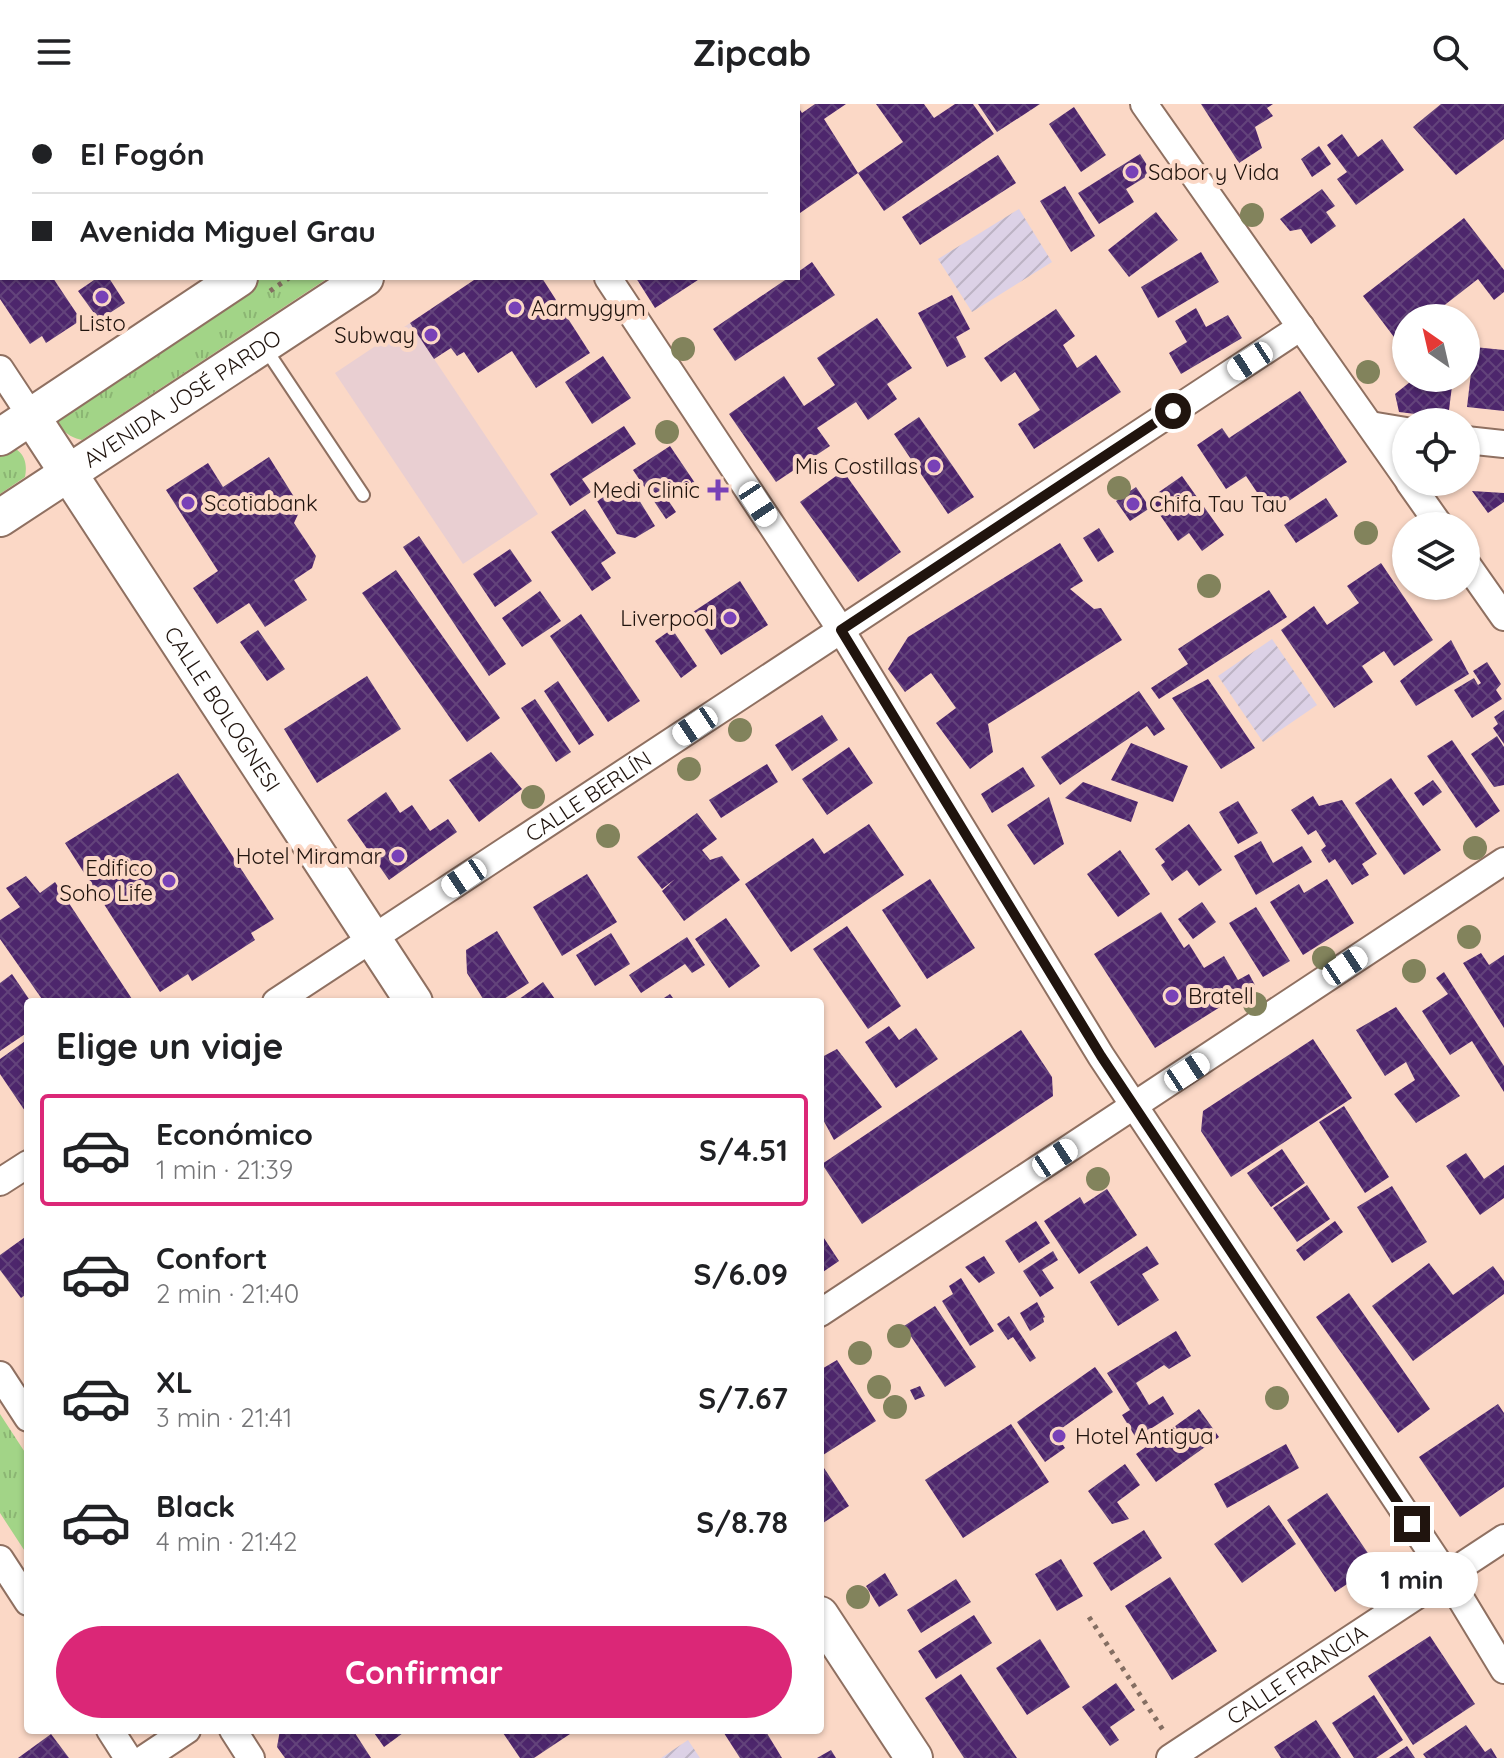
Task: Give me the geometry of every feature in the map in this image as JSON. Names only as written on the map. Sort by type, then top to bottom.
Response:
[{"type":"main road","points":[[0,437],[236,280]]},
{"type":"main road","name":"AVENIDA JOSÉ PARDO","points":[[0,518],[362,280]]},
{"type":"main road","name":"CALLE BOLOGNESI","points":[[31,416],[411,998]]},
{"type":"main road","points":[[824,1621],[914,1758]]},
{"type":"street","points":[[1144,104],[1392,457]]},
{"type":"street","points":[[609,280],[841,630],[1134,1107],[1447,1576],[1504,1670]]},
{"type":"street","name":"CALLE BERLÍN","points":[[282,998],[1301,327]]},
{"type":"street","points":[[0,369],[31,416]]},
{"type":"street","points":[[1370,425],[1392,429]]},
{"type":"street","points":[[1480,441],[1504,444]]},
{"type":"street","points":[[1480,583],[1504,617]]},
{"type":"street","points":[[824,1310],[1504,861]]},
{"type":"street","points":[[0,1182],[24,1167]]},
{"type":"street","points":[[0,1375],[24,1412]]},
{"type":"street","name":"CALLE FRANCIA","points":[[1174,1755],[1504,1538]]},
{"type":"street","points":[[0,1559],[24,1596]]},
{"type":"street","points":[[113,1734],[128,1758]]},
{"type":"street","points":[[145,1758],[181,1734]]},
{"type":"street","points":[[236,1734],[251,1758]]},
{"type":"lane","points":[[264,345],[363,495]]},
{"type":"path","points":[[1089,1617],[1174,1755]]},
{"type":"shaded area","points":[[1019,209],[1052,262],[972,312],[938,259]]},
{"type":"shaded area","points":[[410,323],[538,514],[463,564],[335,373]]},
{"type":"shaded area","points":[[1272,639],[1317,705],[1263,742],[1218,676]]},
{"type":"shaded area","points":[[688,1740],[700,1758],[661,1758]]},
{"type":"green space","points":[[246,280],[325,280],[82,440],[68,434],[56,415]]},
{"type":"green space","points":[[0,441],[21,454],[26,470],[25,477],[0,494]]},
{"type":"green space","points":[[0,1414],[24,1451],[24,1550],[0,1513]]},
{"type":"building","points":[[815,104],[846,104],[824,119],[858,173],[800,213],[800,110],[802,113]]},
{"type":"building","points":[[876,104],[924,104],[934,118],[955,104],[973,104],[994,134],[884,211],[858,173],[903,142]]},
{"type":"building","points":[[978,104],[1040,104],[997,132]]},
{"type":"building","points":[[1201,104],[1273,104],[1267,108],[1273,116],[1255,127],[1262,148],[1239,163]]},
{"type":"building","points":[[1441,104],[1504,104],[1504,139],[1456,175],[1413,127]]},
{"type":"building","points":[[1074,107],[1106,155],[1081,172],[1049,124]]},
{"type":"building","points":[[1342,134],[1358,157],[1382,139],[1404,170],[1356,205],[1337,179],[1347,172],[1327,145]]},
{"type":"building","points":[[1319,146],[1331,164],[1312,177],[1301,159]]},
{"type":"building","points":[[1140,154],[1152,173],[1126,189],[1134,202],[1099,224],[1078,193]]},
{"type":"building","points":[[998,155],[1016,183],[920,245],[902,217]]},
{"type":"building","points":[[1065,186],[1095,236],[1071,252],[1040,201]]},
{"type":"building","points":[[1322,189],[1335,206],[1326,212],[1336,226],[1311,244],[1301,229],[1290,231],[1280,219]]},
{"type":"building","points":[[1156,212],[1178,240],[1129,277],[1108,250]]},
{"type":"building","points":[[1464,218],[1504,270],[1504,292],[1494,300],[1478,279],[1446,304],[1392,304],[1392,334],[1363,296]]},
{"type":"building","points":[[1201,252],[1219,282],[1158,318],[1141,287]]},
{"type":"building","points":[[812,262],[835,295],[735,361],[713,329],[785,280],[800,280],[800,271]]},
{"type":"building","points":[[0,280],[54,280],[81,320],[46,343],[42,336],[30,344],[0,299]]},
{"type":"building","name":"Listo","points":[[94,280],[110,280],[125,303],[99,320],[78,291]]},
{"type":"building","points":[[474,280],[543,280],[590,353],[536,388],[512,351],[478,373],[464,352],[457,356],[451,348],[434,359],[410,323]]},
{"type":"building","points":[[637,280],[698,280],[655,308]]},
{"type":"building","points":[[952,295],[970,329],[956,337],[966,357],[947,367],[918,313]]},
{"type":"building","points":[[1196,308],[1206,327],[1228,315],[1242,338],[1181,374],[1169,353],[1187,342],[1175,321]]},
{"type":"building","points":[[1056,309],[1075,336],[1063,345],[1077,368],[1096,355],[1121,392],[1034,449],[1018,424],[1040,410],[1015,372],[1001,382],[984,358]]},
{"type":"building","points":[[877,318],[912,368],[887,384],[897,399],[868,420],[856,402],[817,428],[830,446],[776,482],[729,414],[784,376],[804,406],[835,385],[817,358]]},
{"type":"building","points":[[1480,348],[1504,350],[1504,411],[1467,407],[1469,392],[1480,392]]},
{"type":"building","points":[[603,356],[631,398],[592,424],[565,382]]},
{"type":"building","points":[[1300,391],[1347,462],[1271,513],[1246,476],[1226,489],[1197,445],[1222,428],[1229,438]]},
{"type":"building","points":[[1451,392],[1449,408],[1398,408],[1395,394]]},
{"type":"building","name":"Mis Costillas","points":[[919,417],[974,497],[948,514],[894,434]]},
{"type":"building","points":[[624,426],[636,444],[582,479],[591,492],[570,506],[550,474]]},
{"type":"building","points":[[670,446],[695,483],[668,500],[676,512],[666,519],[633,470]]},
{"type":"building","points":[[269,457],[301,508],[294,523],[316,556],[312,568],[294,580],[307,600],[265,627],[249,603],[217,624],[193,588],[218,571],[166,490],[208,463],[223,487]]},
{"type":"building","points":[[843,471],[901,552],[858,582],[800,502]]},
{"type":"building","points":[[1182,476],[1224,535],[1202,551],[1189,533],[1178,541],[1149,499]]},
{"type":"building","points":[[628,482],[655,526],[635,538],[617,534],[597,501]]},
{"type":"building","name":"Chifa Tau Tau","points":[[1136,487],[1150,508],[1130,521],[1116,501]]},
{"type":"building","points":[[1480,492],[1504,493],[1504,502],[1488,513],[1476,496],[1480,496]]},
{"type":"building","points":[[1326,498],[1338,516],[1296,543],[1284,525]]},
{"type":"building","points":[[585,509],[616,553],[601,563],[611,578],[592,591],[551,532]]},
{"type":"building","points":[[1099,528],[1114,552],[1098,562],[1083,538]]},
{"type":"building","points":[[419,536],[506,664],[489,676],[403,547]]},
{"type":"building","points":[[1060,543],[1083,581],[1070,589],[1094,609],[1101,608],[1122,640],[988,724],[993,752],[970,769],[936,723],[956,708],[931,673],[905,692],[888,669],[908,637]]},
{"type":"building","points":[[510,549],[532,581],[495,607],[473,574]]},
{"type":"building","points":[[1381,563],[1392,579],[1392,600],[1406,600],[1433,640],[1394,666],[1384,651],[1362,666],[1373,682],[1334,708],[1281,630],[1314,606],[1327,625],[1359,603],[1347,586]]},
{"type":"building","points":[[396,570],[500,718],[467,742],[362,593]]},
{"type":"building","name":"Liverpool","points":[[740,581],[768,625],[721,655],[693,612]]},
{"type":"building","points":[[1269,590],[1287,617],[1159,699],[1151,688],[1188,664],[1178,649]]},
{"type":"building","points":[[540,591],[561,621],[522,647],[502,618]]},
{"type":"building","points":[[581,614],[640,701],[608,722],[550,636]]},
{"type":"building","points":[[672,629],[697,666],[681,678],[655,641]]},
{"type":"building","points":[[258,630],[285,669],[267,681],[240,642]]},
{"type":"building","points":[[1451,640],[1469,674],[1416,706],[1400,681]]},
{"type":"building","points":[[1487,662],[1501,684],[1496,690],[1502,699],[1472,718],[1454,690],[1474,678],[1478,685],[1481,683],[1473,671]]},
{"type":"building","points":[[367,676],[401,729],[317,783],[284,729]]},
{"type":"building","points":[[1208,679],[1255,748],[1221,769],[1172,698]]},
{"type":"building","points":[[558,681],[594,735],[579,745],[544,691]]},
{"type":"building","points":[[1139,691],[1165,729],[1154,736],[1147,726],[1060,785],[1041,757]]},
{"type":"building","points":[[535,699],[571,752],[556,762],[521,708]]},
{"type":"building","points":[[1504,710],[1504,744],[1493,728],[1498,724],[1494,717]]},
{"type":"building","points":[[822,715],[838,740],[792,771],[775,745]]},
{"type":"building","points":[[1497,736],[1504,747],[1504,785],[1494,787],[1471,754]]},
{"type":"building","points":[[1452,740],[1500,811],[1476,828],[1427,756]]},
{"type":"building","points":[[1131,743],[1188,766],[1173,802],[1111,780]]},
{"type":"building","points":[[849,747],[873,783],[827,815],[802,779]]},
{"type":"building","points":[[491,752],[522,789],[479,822],[449,780]]},
{"type":"building","points":[[767,764],[778,782],[721,818],[709,800]]},
{"type":"building","points":[[1023,767],[1035,786],[992,813],[981,794]]},
{"type":"building","name":"Edifico Soho Life","points":[[178,773],[274,919],[251,933],[255,940],[192,981],[188,974],[160,992],[65,843]]},
{"type":"building","points":[[1391,778],[1441,850],[1404,875],[1355,803]]},
{"type":"building","points":[[1433,780],[1442,792],[1423,806],[1414,793]]},
{"type":"building","points":[[1083,782],[1138,802],[1131,822],[1065,798]]},
{"type":"building","name":"Hotel Miramar","points":[[386,792],[400,813],[412,805],[430,831],[448,819],[457,832],[389,880],[347,820]]},
{"type":"building","points":[[1313,796],[1319,806],[1342,800],[1377,854],[1362,864],[1369,875],[1352,885],[1335,859],[1329,863],[1321,850],[1326,846],[1316,830],[1308,835],[1291,810]]},
{"type":"building","points":[[1049,797],[1064,844],[1034,865],[1007,825]]},
{"type":"building","points":[[1238,801],[1258,833],[1238,844],[1219,812]]},
{"type":"building","points":[[697,813],[717,839],[702,850],[710,860],[722,856],[740,880],[684,921],[662,891],[675,879],[662,889],[637,857]]},
{"type":"building","points":[[869,824],[904,875],[791,952],[745,884],[813,838],[824,854]]},
{"type":"building","points":[[1189,824],[1222,870],[1199,886],[1187,870],[1172,881],[1161,865],[1165,862],[1155,849]]},
{"type":"building","points":[[1261,841],[1273,863],[1302,846],[1312,862],[1256,895],[1234,856]]},
{"type":"building","points":[[1120,850],[1150,894],[1118,917],[1087,874]]},
{"type":"building","points":[[587,874],[617,922],[562,956],[533,907]]},
{"type":"building","points":[[26,876],[40,893],[55,882],[131,998],[41,998],[0,939],[0,920],[20,907],[6,888]]},
{"type":"building","points":[[930,879],[975,948],[927,979],[882,910]]},
{"type":"building","points":[[1327,879],[1354,923],[1303,955],[1270,902],[1299,884],[1304,893]]},
{"type":"building","points":[[1202,902],[1216,922],[1193,939],[1178,919]]},
{"type":"building","points":[[1256,907],[1290,961],[1263,977],[1229,923]]},
{"type":"building","points":[[1161,912],[1184,948],[1189,944],[1204,968],[1224,956],[1238,980],[1249,974],[1255,985],[1155,1048],[1094,954]]},
{"type":"building","points":[[726,918],[760,966],[729,988],[695,939]]},
{"type":"building","points":[[847,926],[901,1006],[868,1029],[813,949]]},
{"type":"building","points":[[497,931],[529,983],[505,998],[483,998],[467,973],[466,950]]},
{"type":"building","points":[[611,933],[630,964],[595,986],[576,955]]},
{"type":"building","points":[[687,937],[705,965],[692,973],[685,964],[641,993],[629,975]]},
{"type":"building","points":[[1481,953],[1489,965],[1504,955],[1504,1028],[1463,963]]},
{"type":"building","points":[[1444,972],[1504,1066],[1504,1092],[1472,1041],[1450,1055],[1422,1011],[1448,994],[1436,978]]},
{"type":"building","points":[[12,974],[28,998],[24,998],[24,1035],[0,1051],[0,983]]},
{"type":"building","points":[[543,982],[554,998],[521,998]]},
{"type":"building","points":[[1396,1007],[1460,1096],[1416,1123],[1394,1094],[1415,1080],[1406,1062],[1385,1076],[1356,1030]]},
{"type":"building","points":[[889,1026],[899,1040],[916,1028],[938,1059],[896,1088],[865,1042]]},
{"type":"building","points":[[1021,1030],[1052,1077],[1053,1096],[862,1224],[824,1163]]},
{"type":"building","points":[[1313,1039],[1352,1098],[1231,1177],[1201,1131],[1203,1111]]},
{"type":"building","points":[[24,1042],[24,1110],[0,1074],[0,1059]]},
{"type":"building","points":[[837,1049],[882,1107],[834,1140],[824,1121],[824,1056]]},
{"type":"building","points":[[1344,1106],[1389,1177],[1365,1193],[1319,1122]]},
{"type":"building","points":[[1282,1149],[1305,1183],[1271,1207],[1247,1173]]},
{"type":"building","points":[[1466,1153],[1484,1179],[1504,1165],[1504,1198],[1480,1215],[1446,1166]]},
{"type":"building","points":[[1307,1185],[1330,1219],[1297,1242],[1273,1208]]},
{"type":"building","points":[[1392,1186],[1427,1242],[1392,1263],[1357,1207]]},
{"type":"building","points":[[1107,1189],[1137,1235],[1079,1274],[1044,1221],[1080,1197],[1084,1204]]},
{"type":"building","points":[[1036,1221],[1050,1243],[1019,1263],[1005,1241]]},
{"type":"building","points":[[1335,1221],[1343,1232],[1304,1261],[1296,1250]]},
{"type":"building","points":[[24,1238],[24,1296],[21,1298],[0,1270],[0,1255]]},
{"type":"building","points":[[824,1238],[839,1261],[824,1271]]},
{"type":"building","points":[[1147,1246],[1159,1264],[1142,1274],[1159,1300],[1118,1326],[1090,1282]]},
{"type":"building","points":[[1053,1251],[1058,1260],[1042,1270],[1054,1288],[1040,1297],[1023,1271]]},
{"type":"building","points":[[984,1256],[995,1273],[979,1283],[965,1267]]},
{"type":"building","points":[[1429,1263],[1453,1295],[1493,1266],[1504,1281],[1504,1294],[1413,1361],[1372,1306]]},
{"type":"building","points":[[961,1278],[994,1331],[970,1346],[942,1301],[953,1294],[949,1286]]},
{"type":"building","points":[[1349,1293],[1430,1409],[1398,1433],[1316,1317]]},
{"type":"building","points":[[1037,1302],[1045,1317],[1044,1322],[1030,1331],[1020,1313]]},
{"type":"building","points":[[935,1306],[976,1367],[945,1387],[904,1326]]},
{"type":"building","points":[[1009,1316],[1036,1358],[1030,1362],[1013,1337],[1008,1340],[997,1324]]},
{"type":"building","points":[[1176,1331],[1191,1356],[1169,1369],[1164,1365],[1136,1383],[1149,1405],[1163,1396],[1174,1414],[1136,1438],[1122,1415],[1130,1410],[1107,1373]]},
{"type":"building","points":[[837,1360],[876,1421],[824,1454],[824,1368]]},
{"type":"building","points":[[1095,1367],[1113,1392],[1055,1433],[1065,1448],[1045,1462],[1017,1422]]},
{"type":"building","points":[[920,1386],[925,1396],[915,1400],[910,1390]]},
{"type":"building","points":[[1498,1404],[1504,1413],[1504,1487],[1460,1517],[1419,1457]]},
{"type":"building","points":[[1199,1409],[1219,1437],[1156,1482],[1136,1454]]},
{"type":"building","points":[[1011,1424],[1049,1482],[963,1538],[925,1480]]},
{"type":"building","points":[[1286,1444],[1299,1468],[1227,1508],[1214,1484]]},
{"type":"building","points":[[1125,1464],[1140,1485],[1117,1502],[1129,1519],[1112,1524],[1088,1491]]},
{"type":"building","points":[[824,1468],[849,1506],[824,1522]]},
{"type":"building","points":[[1327,1493],[1376,1565],[1335,1592],[1287,1520]]},
{"type":"building","points":[[1269,1505],[1296,1544],[1242,1583],[1214,1544]]},
{"type":"building","points":[[1144,1530],[1162,1558],[1111,1591],[1093,1563]]},
{"type":"building","points":[[1061,1559],[1083,1596],[1057,1611],[1035,1574]]},
{"type":"building","points":[[885,1573],[898,1595],[879,1607],[866,1586]]},
{"type":"building","points":[[1170,1577],[1217,1651],[1172,1680],[1125,1606]]},
{"type":"building","points":[[956,1579],[971,1602],[921,1633],[907,1610]]},
{"type":"building","points":[[974,1615],[992,1643],[936,1679],[918,1651]]},
{"type":"building","points":[[1430,1636],[1475,1704],[1413,1745],[1368,1676]]},
{"type":"building","points":[[1040,1639],[1070,1687],[1027,1715],[996,1668]]},
{"type":"building","points":[[961,1674],[1017,1758],[964,1758],[925,1698]]},
{"type":"building","points":[[1116,1683],[1135,1710],[1110,1727],[1119,1740],[1110,1746],[1082,1707]]},
{"type":"building","points":[[1374,1695],[1403,1740],[1376,1758],[1354,1758],[1332,1723]]},
{"type":"building","points":[[1316,1720],[1341,1758],[1281,1758],[1274,1747]]},
{"type":"building","points":[[1466,1725],[1485,1752],[1491,1748],[1497,1758],[1426,1758],[1423,1754]]},
{"type":"building","points":[[51,1734],[69,1758],[18,1758]]},
{"type":"building","points":[[279,1734],[356,1734],[371,1758],[285,1758],[277,1747]]},
{"type":"building","points":[[375,1734],[402,1734],[384,1747]]},
{"type":"building","points":[[504,1734],[570,1734],[534,1758],[520,1758]]},
{"type":"building","points":[[725,1734],[767,1734],[782,1758],[740,1758]]},
{"type":"building","points":[[1407,1746],[1415,1758],[1389,1758]]},
{"type":"building","points":[[831,1750],[836,1758],[817,1758]]},
{"type":"place","name":"Sabor y Vida","points":[[1132,172]]},
{"type":"place","name":"Listo","points":[[102,297]]},
{"type":"place","name":"Aarmygym","points":[[515,308]]},
{"type":"place","name":"Subway","points":[[431,335]]},
{"type":"place","name":"Mis Costillas","points":[[934,466]]},
{"type":"place","name":"Medi Clinic","points":[[718,490]]},
{"type":"place","name":"Scotiabank","points":[[188,503]]},
{"type":"place","name":"Chifa Tau Tau","points":[[1133,504]]},
{"type":"place","name":"Liverpool","points":[[730,618]]},
{"type":"place","name":"Hotel Miramar","points":[[398,856]]},
{"type":"place","name":"Edifico Soho Life","points":[[169,881]]},
{"type":"place","name":"Bratell","points":[[1172,996]]},
{"type":"place","name":"Hotel Antigua","points":[[1059,1436]]},
{"type":"route","points":[[1173,411],[841,630],[1101,1056],[1412,1524]]}]
